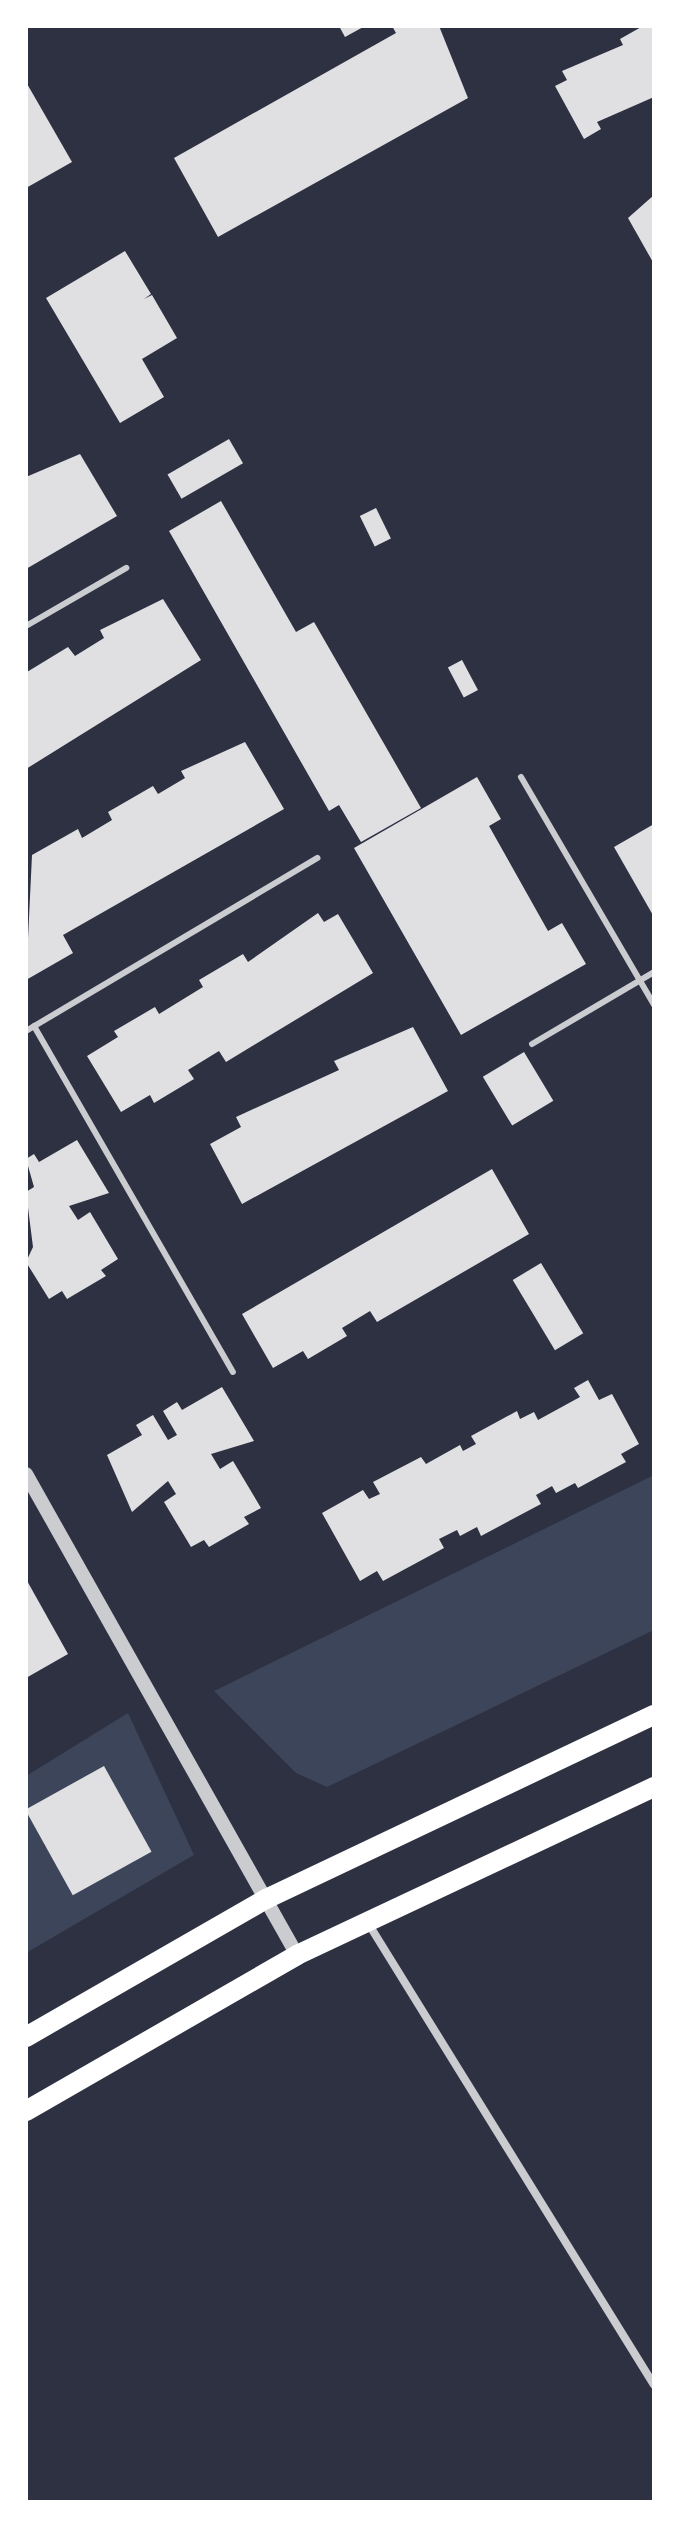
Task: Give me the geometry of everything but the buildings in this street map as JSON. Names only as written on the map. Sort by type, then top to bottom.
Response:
[{"type":"main road","points":[[26,2037],[266,1899],[654,1715]]},
{"type":"main road","points":[[26,2111],[297,1955],[654,1787]]},
{"type":"street","points":[[26,1474],[297,1955]]},
{"type":"street","points":[[367,1922],[654,2385]]},
{"type":"lane","points":[[26,626],[126,568]]},
{"type":"lane","points":[[521,777],[654,1005]]},
{"type":"lane","points":[[26,1031],[317,858]]},
{"type":"lane","points":[[532,1044],[654,972]]},
{"type":"lane","points":[[34,1026],[233,1372]]},
{"type":"shaded area","points":[[654,1475],[654,1630],[327,1787],[296,1773],[214,1691]]},
{"type":"shaded area","points":[[128,1713],[194,1855],[26,1953],[26,1776]]}]
